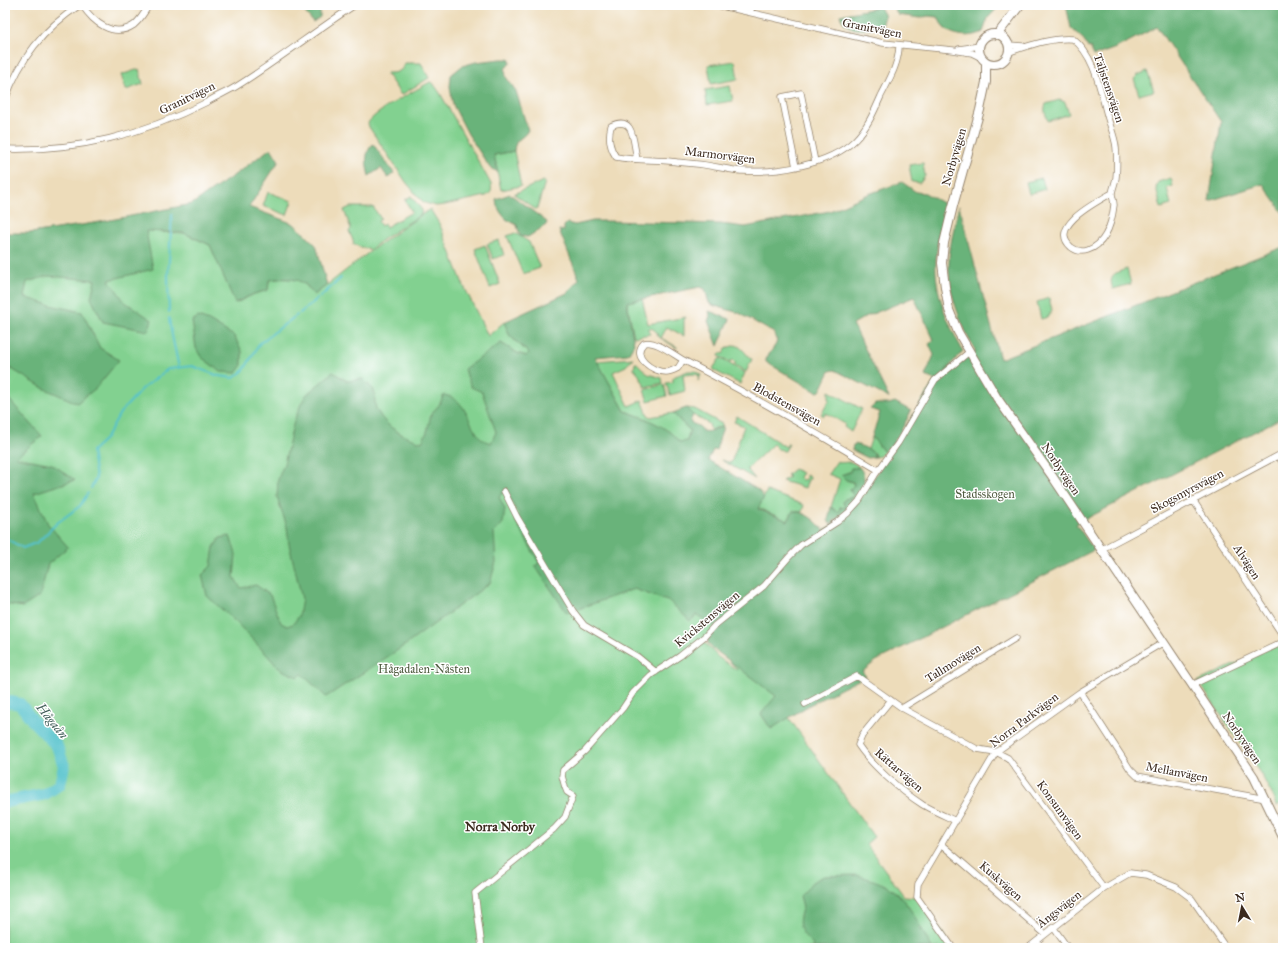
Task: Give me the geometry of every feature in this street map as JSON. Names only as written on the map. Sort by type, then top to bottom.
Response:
[{"type":"street","points":[[5,100],[17,71],[37,42],[50,27],[81,5],[98,23],[106,28],[114,30],[128,28],[134,24],[149,5]]},
{"type":"street","name":"Granitvägen","points":[[5,149],[30,149],[93,142],[139,131],[167,121],[236,87],[355,5]]},
{"type":"street","name":"Granitvägen","points":[[717,5],[883,43],[972,53],[984,60]]},
{"type":"street","points":[[750,12],[753,5]]},
{"type":"street","points":[[997,35],[1020,5]]},
{"type":"street","points":[[1007,45],[997,35],[990,35],[985,37],[980,46],[980,51],[984,60],[991,64],[1001,63],[1005,59],[1012,16]]},
{"type":"street","name":"Täljstensvägen","points":[[1007,45],[1027,46],[1064,39],[1073,39],[1086,53],[1098,84],[1115,143],[1116,178],[1112,193],[1114,204],[1110,226],[1102,240],[1090,249],[1082,251],[1075,250],[1068,243],[1065,232],[1067,227],[1076,216],[1086,208],[1112,193]]},
{"type":"street","name":"Marmorvägen","points":[[637,159],[631,130],[627,124],[621,122],[611,126],[609,142],[611,150],[616,157],[637,159],[658,159],[742,171],[759,171],[796,167],[834,155],[854,140],[864,130],[871,119],[898,60],[899,45]]},
{"type":"street","name":"Granitvägen","points":[[953,50],[980,46]]},
{"type":"street","name":"Norbyvägen","points":[[984,60],[986,82]]},
{"type":"street","name":"Norbyvägen","points":[[995,64],[986,82],[980,110],[952,206],[944,242],[942,263],[949,310],[958,332],[969,352],[998,398],[1102,549],[1254,777],[1283,836]]},
{"type":"street","points":[[796,167],[782,97],[801,93],[815,162]]},
{"type":"street","name":"Blodstensvägen","points":[[683,360],[678,368],[665,372],[656,370],[647,365],[640,355],[640,351],[644,343],[653,343],[803,425],[878,470]]},
{"type":"street","name":"Kvickstensvägen","points":[[482,948],[474,893],[554,829],[565,817],[573,796],[567,792],[565,787],[562,776],[563,770],[585,751],[623,708],[633,693],[656,672],[705,636],[714,626],[764,586],[801,545],[837,522],[848,513],[859,501],[878,470],[898,443],[935,380],[969,352]]},
{"type":"street","points":[[1280,454],[1283,463]]},
{"type":"street","name":"Skogsmyrsvägen","points":[[1102,549],[1280,454]]},
{"type":"street","points":[[504,491],[517,517],[560,590],[584,625],[638,657],[656,672]]},
{"type":"street","name":"Alvägen","points":[[1193,500],[1283,636]]},
{"type":"street","name":"Tallmovägen","points":[[902,708],[1016,638]]},
{"type":"street","name":"Norra Parkvägen","points":[[953,948],[917,897],[918,884],[996,752],[1080,692],[1164,642]]},
{"type":"street","points":[[1192,685],[1283,642]]},
{"type":"street","name":"Konsumvägen","points":[[805,704],[857,676],[902,708],[977,749],[996,752],[1008,758],[1104,888]]},
{"type":"street","name":"Mellanvägen","points":[[1080,692],[1130,769],[1137,776],[1266,799]]},
{"type":"street","name":"Rättarvägen","points":[[890,700],[862,735],[858,745],[865,756],[899,787],[923,805],[956,821]]},
{"type":"street","name":"Kuskvägen","points":[[942,845],[1045,934]]},
{"type":"street","points":[[1104,888],[1130,873],[1146,875],[1176,887],[1192,899],[1226,948]]},
{"type":"street","name":"Ängsvägen","points":[[1028,948],[1104,888]]},
{"type":"street","points":[[1053,927],[1068,948]]},
{"type":"green space","points":[[299,5],[320,5],[320,17],[313,22]]},
{"type":"green space","points":[[892,5],[1000,5],[988,18],[983,32],[963,36],[948,31],[943,27],[938,17],[928,16],[920,18],[898,15]]},
{"type":"green space","points":[[1066,5],[1283,5],[1283,213],[1263,184],[1209,201],[1221,122],[1157,27],[1116,48],[1094,56],[1090,47],[1088,48],[1084,40],[1071,28]]},
{"type":"green space","points":[[880,7],[885,16],[882,26],[863,29],[852,28],[843,21],[840,15]]},
{"type":"green space","points":[[501,59],[510,60],[510,63],[505,69],[506,77],[516,91],[528,130],[516,143],[514,151],[494,155],[498,172],[490,168],[468,134],[453,105],[450,87],[451,75],[462,66],[476,62]]},
{"type":"green space","points":[[735,61],[738,79],[711,84],[708,65]]},
{"type":"green space","points":[[405,63],[421,63],[429,78],[401,95],[386,73],[400,71]]},
{"type":"green space","points":[[139,69],[143,84],[126,90],[121,75]]},
{"type":"green space","points":[[1147,71],[1154,91],[1139,95],[1134,79],[1138,75]]},
{"type":"green space","points":[[430,82],[433,83],[440,93],[491,184],[491,191],[486,196],[445,205],[436,206],[425,203],[406,182],[369,127],[368,123],[372,118],[396,101]]},
{"type":"green space","points":[[730,86],[733,101],[707,105],[705,90]]},
{"type":"green space","points":[[1059,100],[1065,102],[1069,114],[1048,121],[1045,110],[1046,104]]},
{"type":"green space","points":[[373,144],[394,173],[388,178],[381,168],[369,176],[367,155]]},
{"type":"green space","points":[[271,148],[279,161],[249,207],[294,224],[316,245],[327,285],[314,295],[302,282],[293,279],[278,279],[269,280],[268,290],[254,294],[235,303],[210,245],[184,233],[146,231],[153,269],[109,280],[125,302],[152,320],[148,331],[103,322],[91,298],[95,280],[48,276],[27,282],[24,297],[50,305],[82,312],[100,348],[119,360],[96,388],[77,403],[43,388],[10,368],[6,396],[42,436],[16,457],[52,464],[75,480],[34,493],[48,524],[68,547],[48,564],[40,596],[23,607],[5,604],[5,233],[31,233],[100,222],[192,204]]},
{"type":"green space","points":[[514,151],[521,186],[501,190],[494,155]]},
{"type":"green space","points":[[923,163],[925,176],[920,183],[912,182],[909,165]]},
{"type":"green space","points":[[1042,178],[1045,189],[1029,194],[1026,182]]},
{"type":"green space","points":[[1171,178],[1173,186],[1167,188],[1171,205],[1161,208],[1156,188],[1158,182]]},
{"type":"green space","points":[[543,181],[545,182],[537,209],[514,194]]},
{"type":"green space","name":"Stadsskogen","points":[[902,182],[916,192],[925,193],[946,205],[936,260],[937,284],[947,319],[963,351],[945,371],[962,358],[976,352],[960,319],[950,284],[949,261],[959,206],[1000,359],[1283,247],[1283,417],[1076,524],[1094,550],[876,661],[862,672],[866,676],[811,704],[771,729],[761,714],[776,696],[711,647],[708,643],[707,637],[730,616],[714,626],[697,615],[690,621],[670,602],[634,589],[567,613],[535,566],[539,563],[514,518],[520,515],[504,491],[499,497],[505,509],[503,523],[494,533],[496,562],[490,583],[407,644],[326,697],[302,674],[298,677],[281,670],[237,623],[207,596],[202,575],[211,566],[214,547],[220,538],[230,536],[236,554],[234,577],[241,588],[256,585],[270,595],[281,623],[287,626],[293,624],[299,616],[302,599],[289,544],[287,527],[277,497],[278,479],[284,464],[294,421],[301,404],[306,395],[333,372],[347,381],[363,379],[374,390],[376,407],[382,418],[397,432],[409,438],[422,442],[427,432],[431,414],[439,405],[444,395],[452,397],[462,406],[475,431],[482,439],[491,443],[496,432],[482,392],[471,387],[464,369],[501,343],[517,353],[526,356],[529,353],[510,336],[504,322],[567,293],[579,279],[559,230],[564,231],[564,226],[567,223],[575,225],[593,221],[609,221],[721,224],[745,227],[830,211],[866,195]],"holes":[[[700,287],[705,289],[709,303],[739,313],[774,333],[777,339],[776,344],[766,359],[766,362],[815,391],[819,392],[821,390],[830,371],[835,370],[889,398],[853,324],[865,317],[914,297],[934,340],[929,344],[934,355],[925,376],[935,380],[859,501],[824,531],[814,520],[802,513],[793,511],[788,521],[758,509],[764,497],[758,490],[708,460],[713,450],[716,450],[723,427],[702,431],[702,429],[690,422],[693,415],[686,408],[673,413],[690,430],[687,441],[679,442],[662,427],[647,419],[625,411],[595,357],[628,354],[634,344],[627,302]]]},
{"type":"green space","points":[[268,192],[292,201],[287,215],[263,206]]},
{"type":"green space","points":[[510,194],[547,222],[546,225],[528,237],[520,236],[517,225],[506,219],[497,206],[496,199]]},
{"type":"green space","points":[[411,196],[422,210],[421,214],[383,239],[370,250],[352,244],[354,243],[349,231],[351,229],[344,210],[350,207],[373,207],[381,219],[378,221],[381,226],[384,224],[386,227],[412,212],[405,200]]},
{"type":"green space","name":"Hågadalen-Nåsten","points":[[430,209],[440,225],[463,284],[488,336],[504,322],[510,336],[529,353],[527,356],[517,353],[501,343],[736,556],[789,718],[874,837],[866,844],[904,896],[917,897],[953,948],[932,948],[921,928],[930,948],[5,948],[5,237],[152,215],[160,232],[184,233],[210,245],[236,303],[254,294],[268,290],[269,280],[278,279],[293,279],[302,282],[314,295],[381,243]],"holes":[[[333,373],[347,381],[306,395]],[[706,638],[737,669],[737,670],[718,657],[703,641]]]},
{"type":"green space","points":[[515,233],[529,242],[540,268],[523,274],[507,236]]},
{"type":"green space","points":[[499,240],[504,255],[493,259],[487,244]]},
{"type":"green space","points":[[485,245],[500,284],[490,288],[475,249]]},
{"type":"green space","points":[[1127,269],[1131,284],[1113,289],[1111,281],[1113,275]]},
{"type":"green space","points":[[642,298],[648,324],[686,317],[684,320],[684,336],[667,327],[661,338],[677,348],[656,335],[658,336],[656,331],[651,328],[649,328],[650,334],[634,337],[627,302]]},
{"type":"green space","points":[[1049,298],[1052,310],[1048,317],[1041,319],[1037,302]]},
{"type":"green space","points":[[709,311],[730,319],[718,346],[708,321],[710,316]]},
{"type":"green space","points":[[198,317],[209,321],[234,336],[242,351],[242,365],[236,373],[221,372],[201,357],[196,348],[192,321]]},
{"type":"green space","points":[[736,345],[752,359],[746,372],[735,365],[735,362],[732,360],[730,362],[719,356],[720,353],[723,354],[726,348]]},
{"type":"green space","points":[[633,358],[626,366],[613,372],[629,406],[642,400],[650,417],[673,413],[690,430],[687,441],[679,443],[647,419],[625,411],[597,361]]},
{"type":"green space","points":[[720,358],[745,373],[740,384],[713,370]]},
{"type":"green space","points":[[635,363],[637,363],[648,374],[662,378],[663,383],[644,387],[644,384],[636,370],[634,370]]},
{"type":"green space","points":[[688,371],[695,371],[701,375],[698,381],[699,376],[696,374],[683,375],[685,391],[670,395],[666,383],[673,382],[673,377]]},
{"type":"green space","points":[[664,384],[667,396],[648,401],[644,390]]},
{"type":"green space","points":[[829,391],[862,409],[851,432],[844,427],[845,424],[826,413],[824,416],[821,414],[829,401]]},
{"type":"green space","points":[[895,402],[911,411],[896,439],[884,452],[872,437],[880,412],[870,409],[875,404],[889,404]]},
{"type":"green space","points":[[686,408],[695,409],[722,424],[723,427],[715,428],[711,431],[709,424],[693,415]]},
{"type":"green space","points":[[737,416],[786,447],[788,443],[789,444],[785,451],[783,451],[780,449],[779,450],[773,444],[747,469],[755,479],[721,460],[731,463],[744,426],[734,422]]},
{"type":"green space","points":[[872,437],[884,452],[880,456],[875,457],[874,453],[868,449]]},
{"type":"green space","points":[[855,444],[870,450],[875,457],[868,458],[852,450],[853,445]]},
{"type":"green space","points":[[837,461],[842,463],[852,462],[859,468],[841,475],[854,485],[855,496],[845,499],[845,508],[840,507],[839,512],[831,507],[840,479],[828,474]]},
{"type":"green space","points":[[858,466],[863,473],[864,482],[862,490],[850,506],[830,524],[828,520],[831,507],[839,512],[840,507],[845,508],[843,502],[845,499],[855,496],[851,493],[850,489],[854,485],[853,482],[846,480],[841,475],[850,472],[851,468],[858,468]]},
{"type":"green space","points":[[794,469],[802,473],[799,477],[802,480],[806,479],[806,475],[811,478],[808,480],[805,488],[782,481],[789,477],[787,475]]},
{"type":"green space","points":[[767,491],[804,505],[802,512],[793,511],[788,521],[758,508]]},
{"type":"green space","points":[[1283,642],[1283,802],[1276,807],[1274,798],[1262,776],[1200,684],[1197,682]]},
{"type":"green space","points":[[857,875],[884,884],[898,894],[915,916],[932,948],[812,948],[813,944],[802,932],[799,923],[803,907],[800,896],[812,882],[824,876]]},
{"type":"waterway","points":[[169,312],[168,276],[172,215]]},
{"type":"waterway","points":[[320,297],[341,278]]},
{"type":"waterway","points":[[300,313],[317,299]]},
{"type":"waterway","points":[[91,488],[96,478],[92,451],[106,438],[120,413],[142,389],[168,369],[192,366],[219,376],[234,378],[244,370],[260,343],[297,315]]},
{"type":"waterway","points":[[169,318],[179,368]]},
{"type":"waterway","points":[[5,538],[23,548],[38,542],[57,523],[80,506],[88,493]]},
{"type":"waterway","name":"Hågaån","points":[[5,701],[20,704],[33,721],[57,746],[64,766],[60,784],[45,794],[5,802]]},
{"type":"district","name":"Norra Norby","points":[[500,827]]}]
